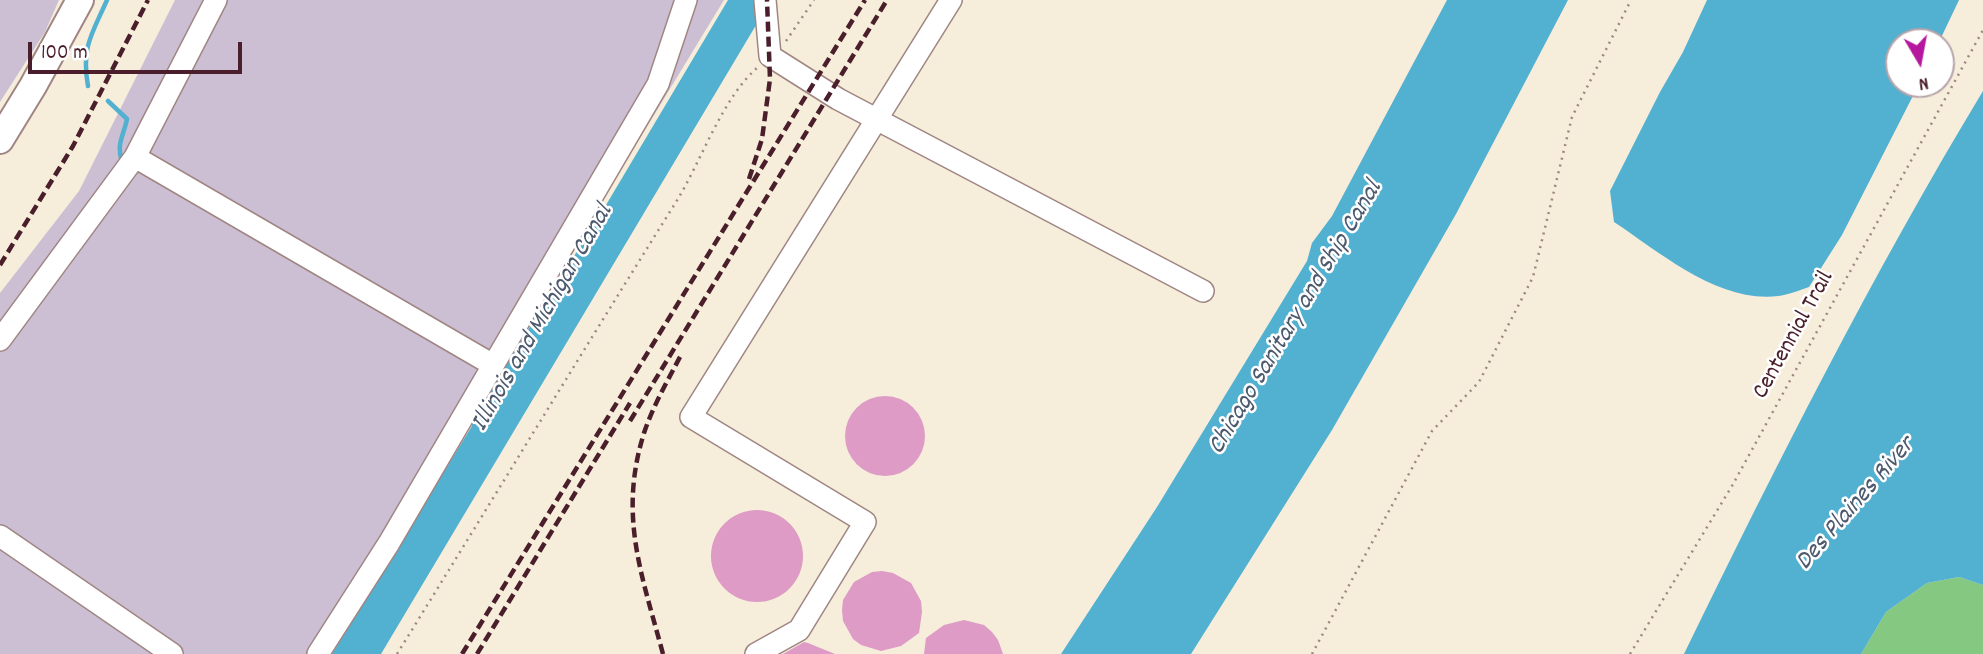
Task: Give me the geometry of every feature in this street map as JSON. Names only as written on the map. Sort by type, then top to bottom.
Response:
[{"type":"main road","points":[[0,139],[33,86],[80,0]]},
{"type":"lane","points":[[0,340],[135,157],[215,0]]},
{"type":"lane","points":[[318,654],[389,543],[658,84],[686,0]]},
{"type":"lane","points":[[765,0],[769,47],[838,99],[1203,291]]},
{"type":"lane","points":[[756,654],[799,630],[865,522],[691,417],[951,0]]},
{"type":"lane","points":[[135,157],[493,365]]},
{"type":"lane","points":[[0,536],[172,654]]},
{"type":"path","points":[[397,654],[680,196],[703,150],[746,78],[769,47],[798,25],[814,0]]},
{"type":"path","points":[[1312,654],[1432,430],[1479,382],[1533,277],[1573,117],[1631,0]]},
{"type":"path","name":"Centennial Trail","points":[[1630,654],[1732,486],[1983,30]]},
{"type":"shaded area","points":[[0,0],[59,0],[45,32],[0,102]]},
{"type":"shaded area","points":[[175,0],[724,0],[326,654],[0,654],[0,293],[79,191]]},
{"type":"green space","points":[[1959,577],[1983,585],[1983,654],[1861,654],[1886,612],[1927,583]]},
{"type":"water","name":"Illinois and Michigan Canal","points":[[728,0],[771,0],[381,654],[332,654],[472,426],[471,421],[606,205]]},
{"type":"water","name":"Chicago Sanitary and Ship Canal","points":[[1447,0],[1568,0],[1456,214],[1332,430],[1191,654],[1061,654],[1157,507],[1307,261],[1312,243],[1332,216]]},
{"type":"water","points":[[1707,0],[1959,0],[1946,28],[1885,28],[1885,98],[1912,98],[1842,235],[1809,287],[1790,294],[1756,296],[1712,284],[1671,261],[1614,222],[1610,191],[1683,52]]},
{"type":"water","name":"Des Plaines River","points":[[1983,91],[1983,585],[1959,577],[1927,583],[1886,612],[1861,654],[1684,654],[1827,369],[1903,229]]},
{"type":"building","points":[[885,396],[900,399],[913,408],[922,421],[925,436],[922,451],[913,464],[900,473],[885,476],[870,473],[857,464],[848,451],[845,436],[848,421],[857,408],[870,399]]},
{"type":"building","points":[[757,510],[783,518],[795,530],[803,556],[795,582],[783,594],[757,602],[731,594],[719,582],[711,556],[719,530],[731,518]]},
{"type":"building","points":[[872,572],[893,573],[911,583],[921,601],[922,612],[919,633],[901,646],[881,651],[861,645],[853,639],[843,621],[842,610],[843,600],[854,582]]},
{"type":"building","points":[[964,620],[984,625],[998,640],[1003,654],[924,654],[926,638],[944,625]]},
{"type":"building","points":[[804,642],[808,643],[835,654],[783,654]]},
{"type":"waterway","points":[[88,86],[86,61],[89,41],[107,0]]},
{"type":"waterway","points":[[108,101],[127,119],[120,143],[121,158]]},
{"type":"railway","points":[[0,265],[73,146],[148,0]]},
{"type":"railway","points":[[749,179],[762,139],[770,79],[767,0]]},
{"type":"railway","points":[[462,654],[865,0]]},
{"type":"railway","points":[[630,421],[887,0]]},
{"type":"railway","points":[[663,654],[636,545],[633,491],[636,463],[644,433],[681,355]]},
{"type":"railway","points":[[477,654],[630,403]]}]
